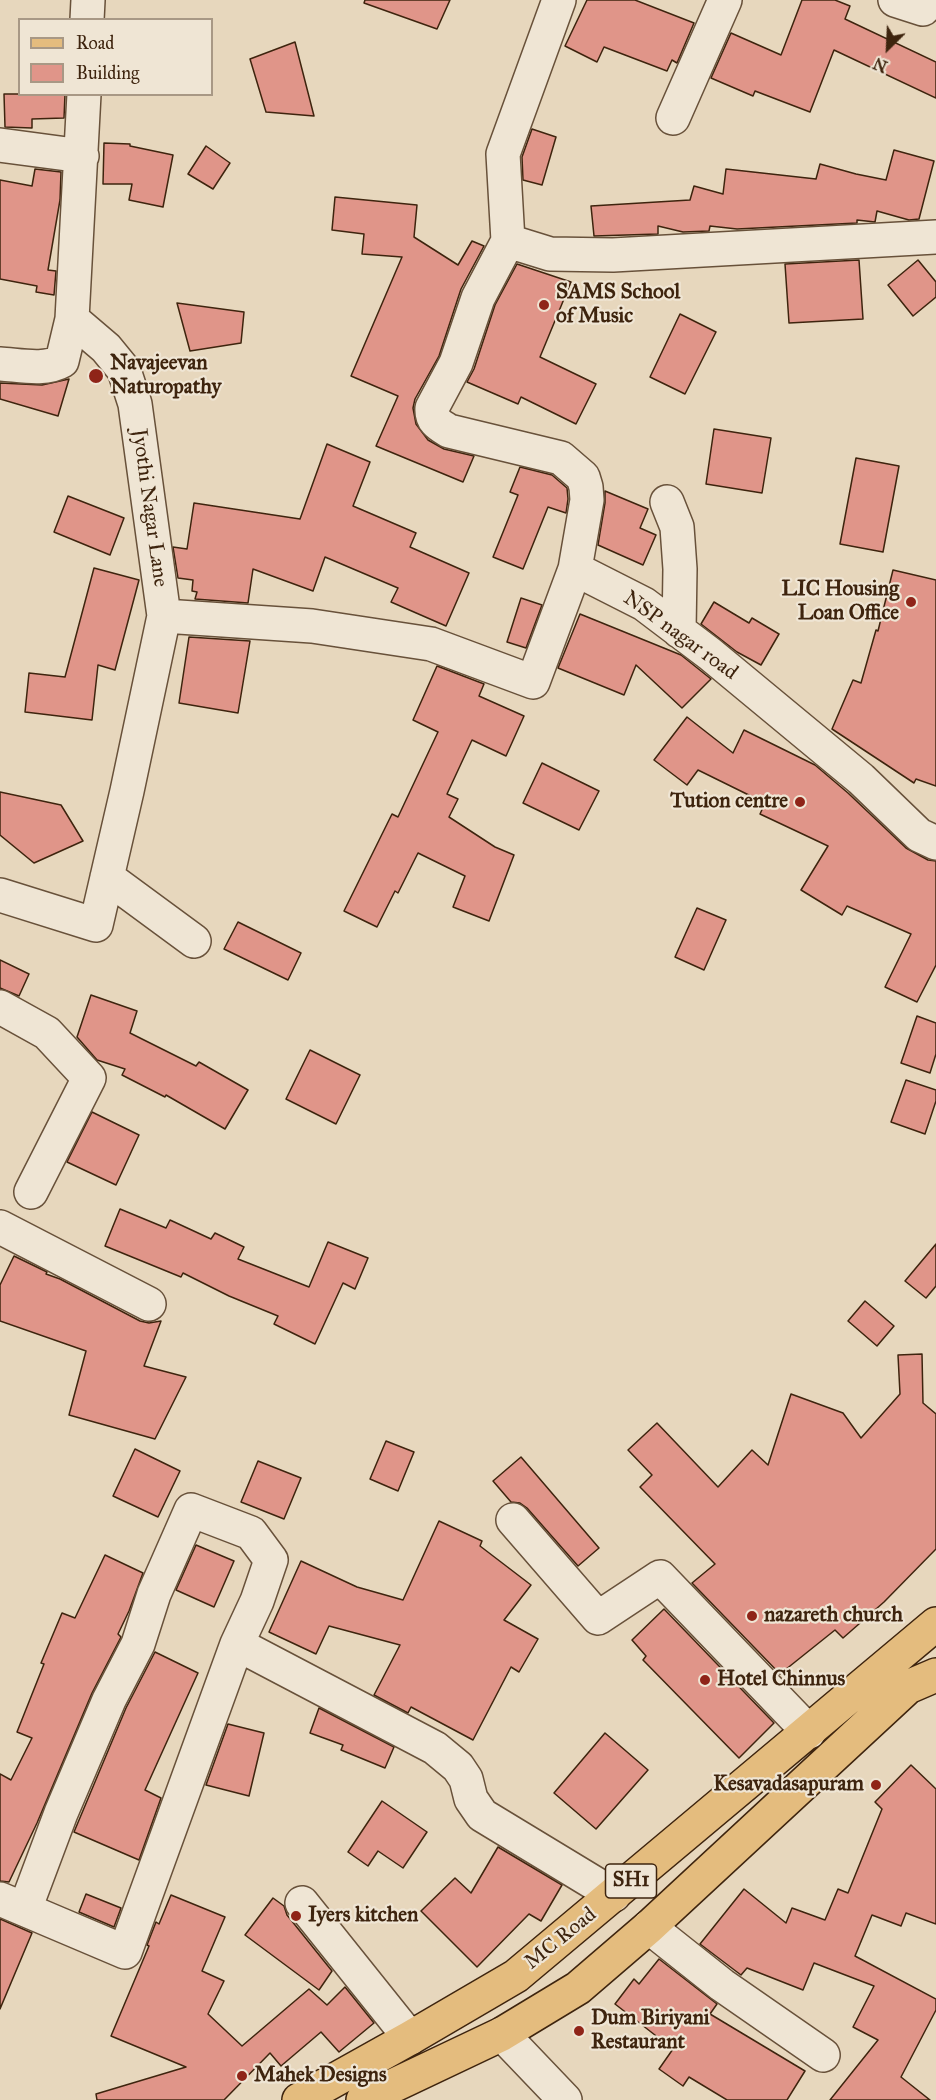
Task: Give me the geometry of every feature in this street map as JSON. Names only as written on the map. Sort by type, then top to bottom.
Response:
[{"type":"main road","name":"MC Road","points":[[300,2100],[516,1976],[936,1624]]},
{"type":"main road","name":"SH1","points":[[363,2100],[502,2034],[578,1988],[649,1928],[908,1687],[936,1675]]},
{"type":"street","points":[[87,18],[88,0]]},
{"type":"street","points":[[559,0],[503,154],[508,241],[478,298],[456,363],[432,408],[432,415],[435,422],[449,430],[561,458],[583,477],[587,500],[575,568]]},
{"type":"street","points":[[673,118],[725,0]]},
{"type":"street","points":[[895,0],[923,9],[930,0]]},
{"type":"street","points":[[0,364],[50,366],[62,361],[72,319],[84,96]]},
{"type":"street","points":[[0,145],[82,156]]},
{"type":"street","points":[[508,241],[550,254],[613,255],[936,237]]},
{"type":"street","name":"Jyothi Nagar Lane","points":[[72,319],[106,348],[124,370],[135,404],[164,616],[312,626],[431,644],[533,682],[575,568]]},
{"type":"street","points":[[667,501],[677,527],[680,569],[679,631]]},
{"type":"street","name":"NSP nagar road","points":[[575,568],[644,604],[710,654],[861,779],[919,835],[936,843]]},
{"type":"street","points":[[0,895],[96,925],[164,616]]},
{"type":"street","points":[[107,877],[194,941]]},
{"type":"street","points":[[0,1007],[47,1033],[89,1077],[32,1192]]},
{"type":"street","points":[[0,1227],[149,1304]]},
{"type":"street","points":[[191,1510],[251,1533],[271,1560],[257,1601],[237,1644],[125,1952],[12,1904],[61,1813],[109,1700],[138,1644],[154,1594],[191,1510]]},
{"type":"street","points":[[513,1520],[598,1618],[660,1577],[809,1732]]},
{"type":"street","points":[[237,1644],[435,1748],[458,1767],[466,1779],[471,1799],[482,1815],[614,1895]]},
{"type":"street","points":[[302,1903],[410,2038]]},
{"type":"street","points":[[649,1928],[722,1985],[823,2055]]},
{"type":"street","points":[[502,2034],[565,2100]]},
{"type":"building","points":[[365,0],[450,0],[437,29],[364,3]]},
{"type":"building","points":[[587,0],[635,0],[694,23],[677,63],[672,60],[667,71],[604,47],[597,62],[565,46]]},
{"type":"building","points":[[802,0],[835,0],[850,6],[845,19],[936,62],[936,98],[834,50],[810,112],[755,91],[753,96],[711,78],[731,33],[781,55]]},
{"type":"building","points":[[295,42],[314,116],[266,112],[250,59]]},
{"type":"building","points":[[4,94],[65,96],[64,118],[32,119],[32,128],[5,127]]},
{"type":"building","points":[[532,129],[556,137],[542,185],[523,180],[522,157]]},
{"type":"building","points":[[104,143],[130,144],[130,146],[173,155],[163,207],[129,200],[132,184],[103,184]]},
{"type":"building","points":[[206,146],[230,163],[213,189],[188,174]]},
{"type":"building","points":[[894,150],[934,161],[919,219],[909,220],[877,211],[875,222],[857,220],[857,223],[737,229],[710,226],[709,231],[683,232],[658,226],[658,234],[594,236],[591,206],[690,200],[694,186],[723,194],[726,169],[816,179],[820,164],[886,180]]},
{"type":"building","points":[[35,169],[61,172],[60,200],[48,270],[56,271],[54,295],[36,292],[37,286],[0,279],[0,180],[32,186]]},
{"type":"building","points":[[335,197],[417,205],[414,237],[458,265],[472,241],[484,246],[461,289],[439,356],[415,399],[413,408],[416,424],[428,440],[444,449],[474,456],[463,482],[376,446],[398,396],[351,376],[402,257],[362,254],[364,234],[332,230]]},
{"type":"building","points":[[859,260],[863,319],[789,323],[785,264]]},
{"type":"building","points":[[918,260],[936,282],[936,297],[913,316],[888,285]]},
{"type":"building","points":[[517,264],[571,282],[540,357],[596,384],[576,424],[521,397],[518,404],[467,382],[474,369],[495,305]]},
{"type":"building","points":[[177,303],[244,312],[241,343],[190,351]]},
{"type":"building","points":[[680,314],[716,332],[685,394],[650,377]]},
{"type":"building","points":[[69,379],[58,416],[0,399],[0,383],[42,385]]},
{"type":"building","points":[[714,429],[771,438],[762,493],[706,484]]},
{"type":"building","points":[[327,444],[370,462],[353,506],[416,533],[410,547],[469,573],[446,626],[391,602],[398,588],[325,557],[313,591],[253,569],[248,603],[195,599],[197,592],[192,591],[193,580],[178,578],[173,547],[187,549],[194,503],[300,519]]},
{"type":"building","points":[[856,458],[899,466],[883,552],[840,544]]},
{"type":"building","points":[[520,467],[552,475],[567,488],[568,499],[566,513],[548,507],[523,569],[493,557],[518,495],[510,492]]},
{"type":"building","points":[[605,491],[648,509],[640,528],[656,535],[643,565],[598,545]]},
{"type":"building","points":[[68,496],[124,518],[110,555],[54,532]]},
{"type":"building","points":[[94,568],[139,580],[115,670],[98,665],[92,720],[25,712],[29,673],[65,677]]},
{"type":"building","points":[[893,570],[936,580],[936,786],[916,779],[914,783],[832,729],[853,680],[861,683],[876,630],[878,631]]},
{"type":"building","points":[[521,598],[542,605],[526,648],[507,642]]},
{"type":"building","points":[[714,602],[749,623],[752,618],[779,634],[761,665],[737,652],[701,624]]},
{"type":"building","points":[[580,614],[681,655],[711,679],[682,708],[636,665],[624,695],[558,668]]},
{"type":"building","points":[[189,637],[250,641],[238,713],[179,703]]},
{"type":"building","points":[[437,666],[484,684],[479,696],[524,716],[506,756],[472,740],[447,794],[458,799],[449,817],[495,847],[514,855],[489,921],[453,907],[465,876],[418,853],[398,893],[395,891],[377,927],[344,911],[392,814],[398,817],[438,732],[413,720]]},
{"type":"building","points":[[687,717],[733,753],[744,730],[815,765],[906,848],[928,860],[936,861],[936,965],[917,1002],[885,987],[911,934],[847,906],[842,915],[801,890],[828,846],[760,814],[765,803],[698,770],[687,785],[654,760]]},
{"type":"building","points":[[542,763],[599,791],[579,830],[523,803]]},
{"type":"building","points":[[0,792],[61,805],[83,841],[34,863],[0,835]]},
{"type":"building","points":[[697,908],[726,920],[704,970],[675,957]]},
{"type":"building","points":[[238,922],[301,953],[288,980],[224,949]]},
{"type":"building","points":[[0,960],[29,974],[19,996],[0,988]]},
{"type":"building","points":[[91,995],[137,1011],[130,1033],[196,1066],[199,1062],[248,1090],[225,1129],[166,1095],[165,1097],[122,1075],[125,1069],[97,1060],[77,1037]]},
{"type":"building","points":[[917,1016],[936,1023],[936,1054],[930,1073],[901,1063]]},
{"type":"building","points":[[310,1050],[360,1075],[336,1124],[286,1099]]},
{"type":"building","points":[[906,1080],[936,1090],[936,1101],[925,1134],[891,1122]]},
{"type":"building","points":[[92,1112],[139,1135],[116,1185],[67,1162]]},
{"type":"building","points":[[120,1209],[166,1228],[170,1220],[211,1239],[215,1233],[244,1247],[238,1259],[309,1287],[328,1242],[368,1258],[355,1289],[343,1283],[315,1344],[274,1324],[278,1316],[229,1296],[183,1273],[181,1277],[105,1246]]},
{"type":"building","points":[[936,1244],[936,1286],[926,1298],[905,1281]]},
{"type":"building","points":[[14,1256],[140,1321],[149,1323],[161,1321],[144,1366],[186,1377],[155,1439],[69,1415],[86,1351],[0,1321],[0,1285]]},
{"type":"building","points":[[865,1301],[894,1326],[877,1346],[848,1321]]},
{"type":"building","points":[[922,1354],[923,1403],[936,1414],[936,1549],[884,1602],[843,1638],[835,1630],[780,1674],[692,1583],[715,1564],[640,1487],[652,1475],[628,1450],[657,1423],[718,1487],[752,1450],[768,1465],[791,1394],[843,1413],[861,1438],[900,1394],[898,1355]]},
{"type":"building","points":[[386,1441],[414,1452],[398,1491],[370,1479]]},
{"type":"building","points":[[135,1449],[180,1471],[158,1517],[113,1496]]},
{"type":"building","points":[[521,1457],[599,1548],[578,1566],[527,1508],[520,1503],[511,1502],[493,1481]]},
{"type":"building","points":[[258,1461],[301,1478],[284,1519],[241,1502]]},
{"type":"building","points":[[439,1521],[482,1541],[480,1546],[531,1585],[504,1620],[538,1639],[519,1672],[511,1667],[473,1740],[411,1707],[408,1713],[374,1695],[400,1645],[329,1626],[316,1654],[269,1632],[301,1561],[357,1587],[403,1600]]},
{"type":"building","points":[[196,1545],[234,1561],[214,1607],[176,1590]]},
{"type":"building","points":[[105,1555],[143,1573],[118,1634],[121,1637],[92,1693],[37,1823],[9,1882],[0,1881],[0,1774],[11,1780],[32,1738],[17,1732],[44,1664],[41,1663],[62,1613],[75,1618]]},
{"type":"building","name":"Hotel Chinnus","points":[[664,1609],[774,1723],[739,1758],[643,1660],[646,1656],[632,1640]]},
{"type":"building","points":[[155,1652],[198,1673],[145,1790],[161,1798],[139,1860],[74,1832],[126,1708]]},
{"type":"building","points":[[319,1708],[394,1747],[385,1768],[341,1750],[343,1745],[310,1733]]},
{"type":"building","points":[[228,1724],[264,1733],[249,1796],[206,1785]]},
{"type":"building","points":[[605,1733],[648,1770],[596,1829],[554,1793]]},
{"type":"building","points":[[911,1765],[936,1789],[936,1924],[906,1913],[901,1926],[872,1915],[855,1956],[936,1999],[936,2010],[901,2077],[930,2100],[830,2100],[878,2040],[853,2027],[874,1986],[814,1963],[803,1990],[747,1968],[741,1975],[700,1944],[744,1889],[786,1923],[792,1908],[825,1920],[838,1889],[848,1893],[882,1809],[875,1802]]},
{"type":"building","points":[[382,1801],[427,1832],[403,1868],[378,1851],[368,1866],[348,1852]]},
{"type":"building","points":[[498,1847],[562,1885],[541,1921],[529,1914],[477,1967],[421,1911],[455,1878],[471,1893]]},
{"type":"building","points":[[86,1894],[121,1908],[114,1927],[79,1912]]},
{"type":"building","points":[[171,1895],[225,1917],[202,1971],[224,1981],[208,2014],[242,2046],[309,1989],[327,2005],[345,1987],[374,2023],[339,2052],[321,2032],[281,2066],[270,2053],[224,2100],[97,2100],[96,2094],[186,2067],[111,2036],[149,1946],[147,1945],[156,1922],[159,1924]]},
{"type":"building","points":[[273,1898],[284,1906],[287,1915],[332,1971],[319,1990],[245,1935]]},
{"type":"building","points":[[0,1919],[32,1933],[0,2009]]},
{"type":"building","points":[[659,1959],[717,2004],[710,2014],[805,2071],[787,2100],[727,2100],[689,2077],[683,2086],[659,2069],[673,2049],[615,2004],[634,1979],[639,1984]]},
{"type":"place","name":"SAMS School of Music","points":[[544,305]]},
{"type":"place","name":"Navajeevan Naturopathy","points":[[96,376]]},
{"type":"place","name":"LIC Housing Loan Office","points":[[911,602]]},
{"type":"place","name":"Tution centre","points":[[800,802]]},
{"type":"place","name":"nazareth church","points":[[752,1616]]},
{"type":"place","name":"Hotel Chinnus","points":[[705,1680]]},
{"type":"place","name":"Kesavadasapuram","points":[[876,1785]]},
{"type":"place","name":"Iyers kitchen","points":[[296,1916]]},
{"type":"place","name":"Dum Biriyani Restaurant","points":[[579,2031]]},
{"type":"place","name":"Mahek Designs","points":[[242,2076]]}]
